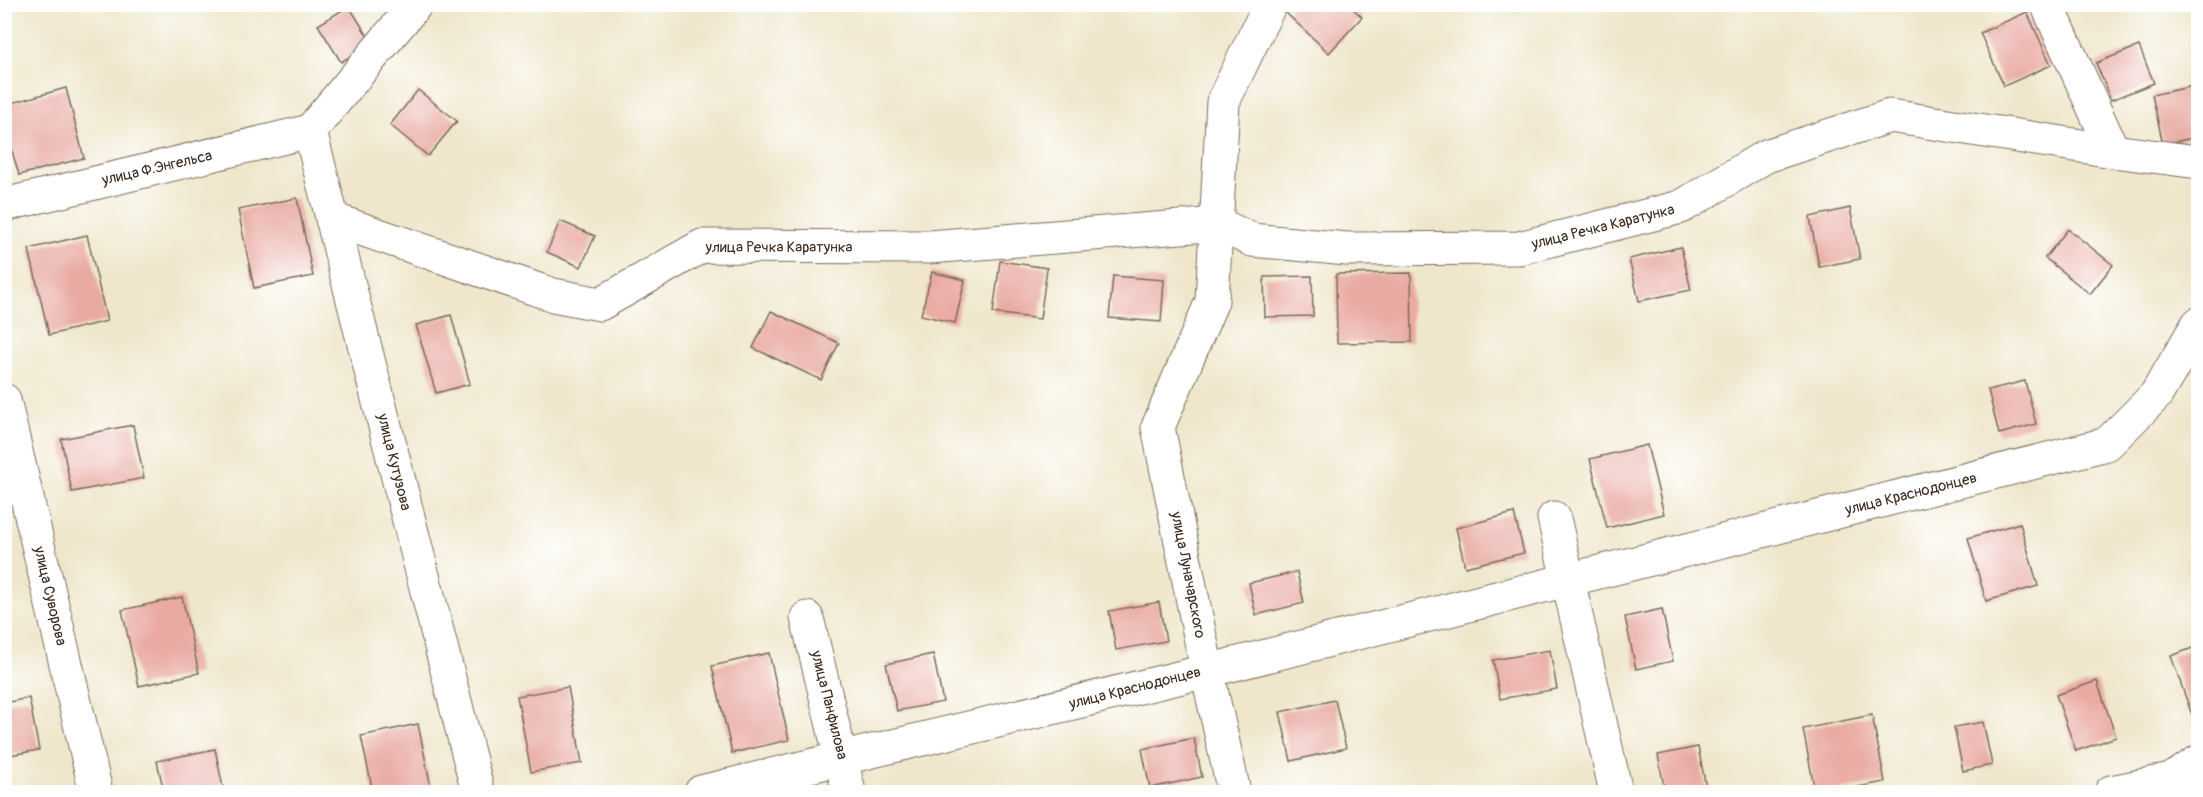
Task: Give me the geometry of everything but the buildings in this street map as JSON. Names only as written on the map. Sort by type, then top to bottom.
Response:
[{"type":"street","points":[[310,131],[416,4]]},
{"type":"street","points":[[1218,224],[1223,102],[1270,4]]},
{"type":"street","points":[[2047,4],[2113,151]]},
{"type":"street","name":"улица Речка Каратунка","points":[[333,219],[553,295],[600,304],[702,246],[928,247],[1218,224],[1252,240],[1347,249],[1519,248],[1681,207],[1766,156],[1890,117],[2199,162]]},
{"type":"street","name":"улица Ф.Энгельса","points":[[4,205],[310,131]]},
{"type":"street","name":"улица Кутузова","points":[[310,131],[478,792]]},
{"type":"street","name":"улица Луначарского","points":[[1218,224],[1212,301],[1158,427],[1234,792]]},
{"type":"street","name":"улица Краснодонцев","points":[[701,792],[1207,671],[2107,444],[2156,396],[2199,324]]},
{"type":"street","name":"улица Суворова","points":[[4,400],[96,792]]},
{"type":"street","points":[[1554,518],[1616,792]]},
{"type":"street","name":"улица Панфилова","points":[[807,618],[849,792]]},
{"type":"street","points":[[2111,792],[2171,780],[2199,762]]}]
